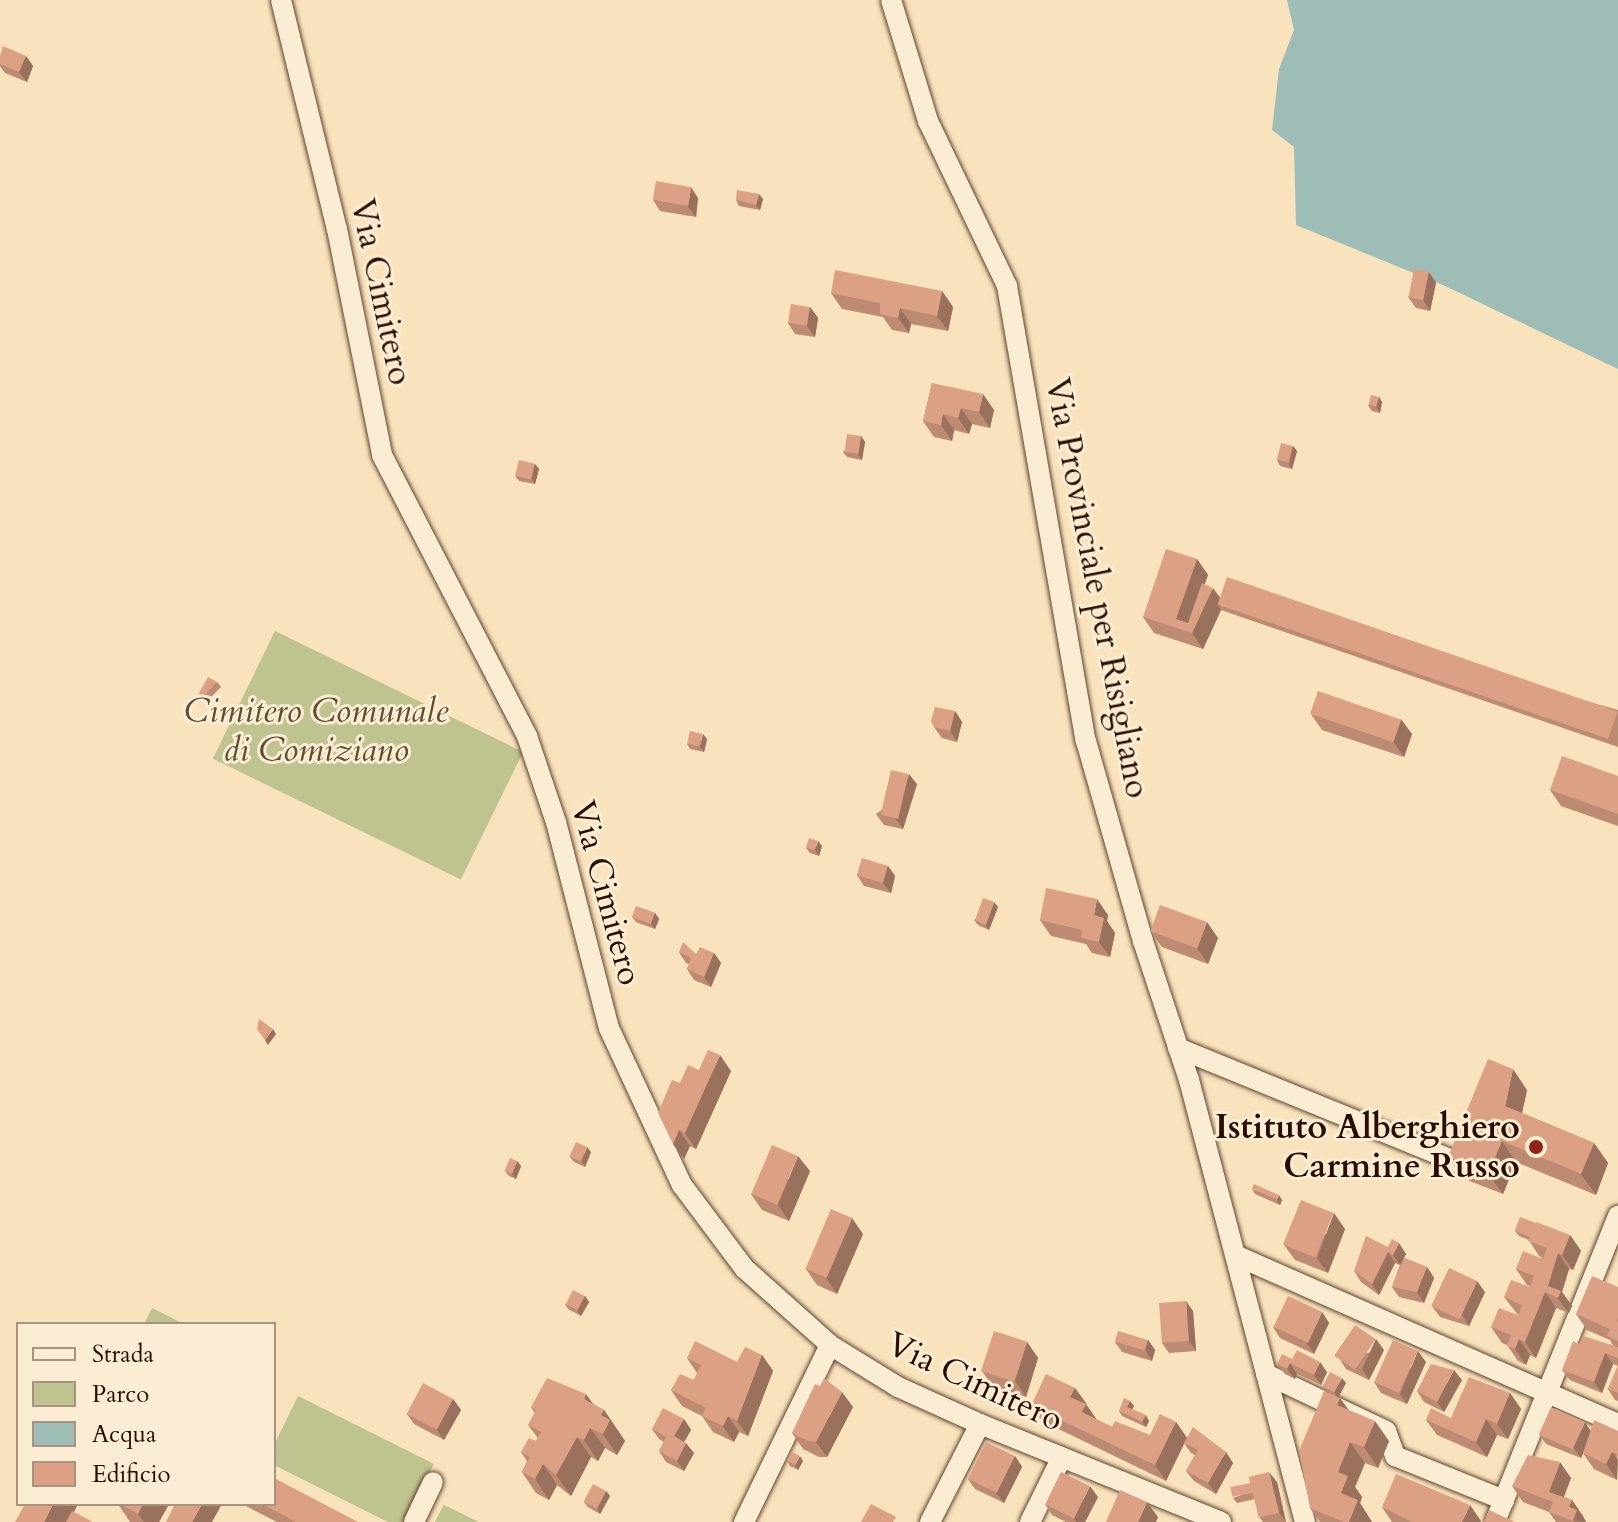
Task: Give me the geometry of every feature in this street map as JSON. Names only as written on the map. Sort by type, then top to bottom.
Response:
[{"type":"street","name":"Via Cimitero","points":[[281,0],[337,229],[382,455],[527,736],[556,822],[609,1028],[682,1185],[744,1268],[830,1345],[898,1387],[980,1424],[1221,1522]]},
{"type":"street","name":"Via Provinciale per Risigliano","points":[[891,0],[928,121],[1007,286],[1086,741],[1178,1048],[1305,1522]]},
{"type":"street","points":[[1178,1048],[1458,1162]]},
{"type":"street","points":[[1495,1522],[1618,1216]]},
{"type":"street","points":[[1235,1255],[1618,1424]]},
{"type":"street","points":[[744,1522],[830,1345]]},
{"type":"street","points":[[1266,1374],[1386,1431],[1395,1456],[1504,1500]]},
{"type":"street","points":[[930,1522],[980,1424]]},
{"type":"street","points":[[1030,1522],[1062,1457]]},
{"type":"street","points":[[414,1522],[433,1482]]},
{"type":"green space","name":"Cimitero Comunale di Comiziano","points":[[275,631],[523,752],[461,880],[213,759]]},
{"type":"green space","points":[[152,1308],[180,1322],[145,1322]]},
{"type":"green space","points":[[298,1396],[434,1464],[404,1522],[388,1522],[276,1466],[276,1441]]},
{"type":"green space","points":[[444,1505],[479,1522],[435,1522]]},
{"type":"water","points":[[1287,0],[1618,0],[1618,369],[1443,285],[1296,225],[1294,147],[1272,130],[1279,69],[1294,30]]},
{"type":"building","points":[[3,46],[26,56],[19,72],[0,64]]},
{"type":"building","points":[[656,181],[691,187],[688,206],[653,200]]},
{"type":"building","points":[[737,190],[759,194],[756,205],[736,200]]},
{"type":"building","points":[[1414,269],[1429,272],[1423,300],[1408,297]]},
{"type":"building","points":[[835,270],[942,291],[937,316],[900,308],[898,318],[880,314],[880,303],[831,293]]},
{"type":"building","points":[[791,304],[810,307],[807,326],[788,323]]},
{"type":"building","points":[[932,383],[983,394],[979,412],[961,408],[958,418],[943,414],[941,425],[923,421]]},
{"type":"building","points":[[1371,395],[1379,397],[1376,407],[1369,405]]},
{"type":"building","points":[[847,434],[861,436],[858,454],[844,452]]},
{"type":"building","points":[[1281,443],[1293,446],[1289,462],[1277,459]]},
{"type":"building","points":[[519,460],[535,464],[531,479],[515,476]]},
{"type":"building","points":[[1166,549],[1197,559],[1176,619],[1188,623],[1202,583],[1213,588],[1192,633],[1143,617]]},
{"type":"building","points":[[1227,577],[1617,711],[1608,739],[1218,604]]},
{"type":"building","points":[[208,677],[217,682],[204,696],[199,693]]},
{"type":"building","points":[[1318,691],[1401,720],[1393,742],[1310,714]]},
{"type":"building","points":[[935,707],[955,711],[950,731],[934,727],[931,721]]},
{"type":"building","points":[[690,731],[703,734],[700,747],[687,744]]},
{"type":"building","points":[[1562,756],[1618,776],[1618,814],[1550,790]]},
{"type":"building","points":[[891,770],[909,774],[898,819],[881,815]]},
{"type":"building","points":[[809,838],[818,841],[814,850],[806,848]]},
{"type":"building","points":[[862,858],[888,866],[883,883],[857,875]]},
{"type":"building","points":[[1046,888],[1097,899],[1094,915],[1104,918],[1099,942],[1081,938],[1082,930],[1040,920]]},
{"type":"building","points":[[983,898],[994,902],[986,925],[975,921]]},
{"type":"building","points":[[1160,905],[1207,922],[1197,948],[1150,931]]},
{"type":"building","points":[[636,906],[655,913],[651,924],[632,917]]},
{"type":"building","points":[[683,942],[696,954],[700,947],[714,953],[704,977],[687,969],[691,958],[679,952]]},
{"type":"building","points":[[259,1019],[273,1029],[265,1040],[257,1029]]},
{"type":"building","points":[[708,1050],[720,1055],[685,1133],[679,1130],[673,1144],[658,1113],[672,1080],[680,1083],[688,1065],[699,1070]]},
{"type":"building","points":[[1488,1059],[1513,1069],[1505,1106],[1594,1143],[1581,1174],[1502,1141],[1488,1174],[1448,1157]]},
{"type":"building","points":[[576,1142],[587,1147],[580,1161],[569,1157]]},
{"type":"building","points":[[772,1145],[798,1156],[777,1205],[751,1194]]},
{"type":"building","points":[[510,1158],[517,1161],[512,1174],[505,1171]]},
{"type":"building","points":[[1254,1184],[1279,1195],[1277,1200],[1252,1189]]},
{"type":"building","points":[[1301,1200],[1333,1213],[1315,1258],[1283,1245]]},
{"type":"building","points":[[831,1209],[852,1218],[827,1278],[806,1269]]},
{"type":"building","points":[[1520,1217],[1536,1223],[1530,1237],[1515,1231]]},
{"type":"building","points":[[1536,1222],[1570,1235],[1562,1255],[1558,1253],[1548,1286],[1561,1291],[1558,1298],[1545,1292],[1525,1342],[1519,1339],[1515,1349],[1507,1346],[1511,1335],[1491,1327],[1499,1308],[1518,1315],[1522,1305],[1504,1297],[1511,1280],[1530,1287],[1534,1276],[1516,1269],[1523,1251],[1543,1259],[1547,1248],[1528,1241]]},
{"type":"building","points":[[1366,1236],[1388,1247],[1392,1239],[1399,1243],[1393,1255],[1388,1252],[1372,1284],[1354,1271]]},
{"type":"building","points":[[1404,1258],[1427,1267],[1417,1292],[1392,1287]]},
{"type":"building","points":[[1449,1268],[1477,1281],[1459,1319],[1431,1306]]},
{"type":"building","points":[[1592,1276],[1618,1287],[1618,1341],[1607,1336],[1610,1329],[1576,1314]]},
{"type":"building","points":[[573,1290],[585,1296],[577,1310],[566,1304]]},
{"type":"building","points":[[1288,1296],[1322,1312],[1308,1343],[1274,1327]]},
{"type":"building","points":[[1186,1301],[1189,1341],[1162,1343],[1159,1303]]},
{"type":"building","points":[[1355,1325],[1376,1339],[1355,1370],[1334,1356]]},
{"type":"building","points":[[994,1331],[1027,1342],[1014,1382],[981,1371]]},
{"type":"building","points":[[1118,1331],[1148,1340],[1144,1351],[1115,1342]]},
{"type":"building","points":[[1583,1336],[1618,1347],[1618,1358],[1605,1353],[1594,1382],[1562,1370],[1573,1341],[1580,1344]]},
{"type":"building","points":[[1393,1340],[1418,1351],[1399,1393],[1374,1382]]},
{"type":"building","points":[[695,1341],[737,1362],[745,1347],[762,1355],[737,1421],[728,1416],[723,1426],[702,1416],[706,1408],[671,1390],[680,1374],[694,1380],[701,1365],[687,1358]]},
{"type":"building","points":[[1297,1350],[1320,1362],[1314,1375],[1290,1363],[1287,1369],[1277,1364],[1282,1354],[1292,1359]]},
{"type":"building","points":[[1431,1364],[1454,1370],[1437,1402],[1417,1391]]},
{"type":"building","points":[[1618,1365],[1618,1393],[1608,1389]]},
{"type":"building","points":[[1330,1372],[1342,1378],[1334,1392],[1323,1386]]},
{"type":"building","points":[[1046,1374],[1075,1388],[1070,1397],[1086,1404],[1082,1412],[1112,1427],[1115,1421],[1150,1435],[1160,1414],[1176,1422],[1155,1465],[1031,1406]]},
{"type":"building","points":[[1469,1377],[1510,1393],[1497,1424],[1486,1419],[1476,1442],[1426,1420],[1431,1408],[1451,1418]]},
{"type":"building","points":[[547,1378],[586,1394],[584,1399],[604,1410],[601,1415],[610,1420],[603,1434],[590,1428],[584,1440],[577,1437],[556,1475],[543,1464],[535,1479],[522,1472],[530,1457],[521,1452],[529,1438],[536,1441],[541,1432],[528,1425],[536,1410],[531,1407]]},
{"type":"building","points":[[824,1378],[842,1392],[816,1442],[808,1441],[792,1433],[815,1384],[820,1386]]},
{"type":"building","points":[[423,1383],[453,1399],[437,1430],[407,1414]]},
{"type":"building","points":[[1324,1391],[1340,1398],[1337,1405],[1375,1421],[1364,1447],[1350,1442],[1338,1472],[1348,1476],[1341,1493],[1358,1500],[1349,1522],[1310,1508],[1299,1451]]},
{"type":"building","points":[[1124,1398],[1130,1401],[1127,1407],[1146,1415],[1142,1422],[1119,1411]]},
{"type":"building","points":[[1551,1407],[1585,1422],[1573,1449],[1539,1434]]},
{"type":"building","points":[[663,1408],[684,1419],[674,1436],[686,1443],[677,1461],[659,1451],[666,1437],[652,1429]]},
{"type":"building","points":[[1594,1420],[1618,1431],[1618,1455],[1612,1452],[1606,1464],[1583,1453]]},
{"type":"building","points":[[1193,1427],[1226,1452],[1208,1483],[1186,1471],[1198,1450],[1184,1443]]},
{"type":"building","points":[[986,1442],[1015,1456],[997,1493],[968,1479]]},
{"type":"building","points":[[792,1452],[800,1456],[795,1465],[787,1461]]},
{"type":"building","points":[[1528,1455],[1560,1462],[1549,1492],[1572,1500],[1569,1507],[1577,1510],[1573,1521],[1549,1512],[1553,1502],[1512,1486]]},
{"type":"building","points":[[1061,1472],[1090,1486],[1074,1518],[1045,1504]]},
{"type":"building","points":[[1269,1472],[1279,1513],[1259,1518],[1249,1477]]},
{"type":"building","points":[[1396,1474],[1470,1505],[1462,1522],[1412,1522],[1382,1507]]},
{"type":"building","points":[[276,1479],[358,1522],[296,1522],[266,1506],[276,1506]]},
{"type":"building","points":[[1251,1483],[1253,1493],[1232,1497],[1230,1487]]},
{"type":"building","points":[[593,1484],[606,1491],[597,1509],[584,1502]]},
{"type":"building","points":[[1120,1490],[1147,1502],[1138,1522],[1106,1522]]},
{"type":"building","points":[[871,1504],[896,1517],[893,1522],[861,1522]]},
{"type":"building","points":[[24,1506],[52,1506],[44,1522],[15,1522]]},
{"type":"building","points":[[124,1506],[142,1506],[138,1514]]},
{"type":"building","points":[[174,1506],[201,1506],[192,1522],[166,1522]]},
{"type":"building","points":[[1489,1510],[1515,1522],[1484,1522]]},
{"type":"building","points":[[72,1511],[93,1522],[66,1522]]},
{"type":"place","name":"Istituto Alberghiero Carmine Russo","points":[[1536,1147]]}]
